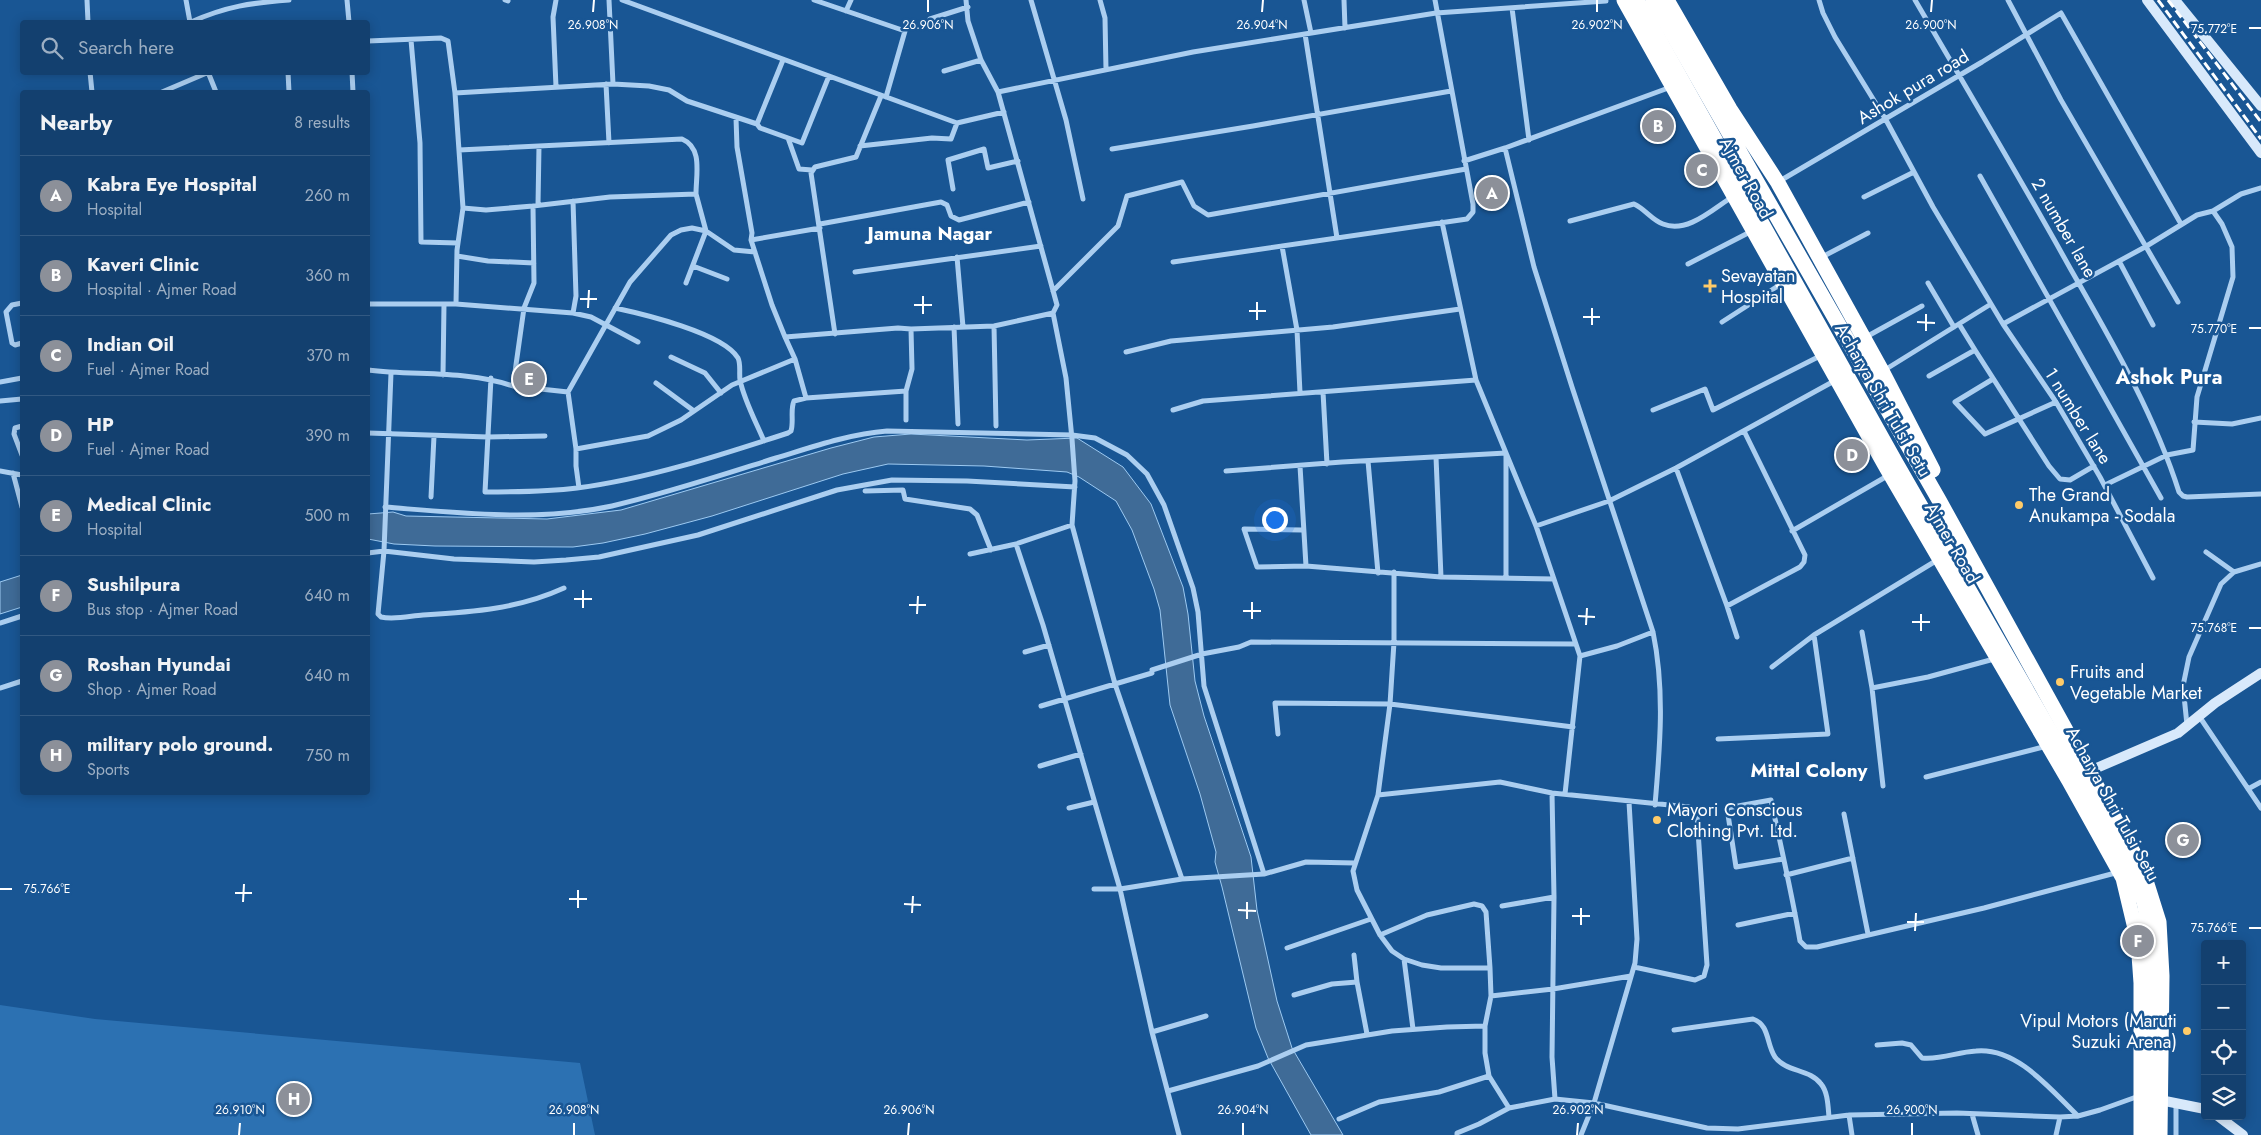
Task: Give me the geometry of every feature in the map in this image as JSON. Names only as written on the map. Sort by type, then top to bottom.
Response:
[{"type":"highway","name":"Ajmer Road","points":[[1624,0],[1674,86],[1836,380],[2069,781],[2119,872],[2131,906],[2138,941],[2141,983],[2141,1135]]},
{"type":"highway","name":"Acharya Shri Tulsi Setu","points":[[1637,0],[1892,455],[2133,875],[2144,902],[2151,940],[2149,1135]]},
{"type":"highway","name":"Acharya Shri Tulsi Setu","points":[[1653,0],[1936,494]]},
{"type":"highway","name":"Ajmer Road","points":[[1667,0],[1730,109],[1778,183],[1864,338],[1940,485],[1936,494],[2142,868],[2160,922],[2162,976],[2160,1135]]},
{"type":"main road","points":[[2147,0],[2261,153]]},
{"type":"main road","points":[[2175,0],[2261,106]]},
{"type":"main road","points":[[2069,781],[2178,733],[2215,703],[2261,673]]},
{"type":"main road","points":[[2160,1100],[2176,1101],[2201,1107]]},
{"type":"main road","points":[[2223,1120],[2244,1135]]},
{"type":"street","points":[[87,0],[88,20]]},
{"type":"street","points":[[186,0],[190,20]]},
{"type":"street","points":[[195,20],[224,8],[289,0]]},
{"type":"street","points":[[347,0],[349,20]]},
{"type":"street","points":[[556,0],[553,17],[556,87]]},
{"type":"street","points":[[609,0],[613,84]]},
{"type":"street","points":[[622,0],[957,123],[1004,112]]},
{"type":"street","points":[[814,0],[905,31],[883,97],[856,157],[815,166],[811,173],[835,334]]},
{"type":"street","points":[[846,11],[851,0]]},
{"type":"street","points":[[966,0],[968,21],[982,60],[998,92],[1004,112],[1057,305],[1053,313],[1066,378],[1072,437],[1075,484],[1072,525],[1115,684],[1182,879]]},
{"type":"street","points":[[1031,0],[1066,120],[1083,199]]},
{"type":"street","points":[[1100,0],[1105,18],[1106,70]]},
{"type":"street","points":[[1304,0],[1317,116],[1337,238]]},
{"type":"street","points":[[1344,0],[1345,28]]},
{"type":"street","points":[[1173,262],[1467,219],[1473,212],[1435,0]]},
{"type":"street","points":[[1819,0],[1835,37],[1886,120],[1991,304],[1882,371]]},
{"type":"street","name":"2 number lane","points":[[1915,0],[2114,344],[2168,455],[2179,492],[2183,496],[2261,494]]},
{"type":"street","points":[[2008,0],[2026,36],[2178,302]]},
{"type":"street","points":[[998,92],[1192,52],[1436,13],[1606,1]]},
{"type":"street","points":[[930,20],[968,7]]},
{"type":"street","points":[[1512,8],[1529,140]]},
{"type":"street","name":"Ashok pura road","points":[[1778,183],[1790,174],[1960,76],[2061,13],[2181,224]]},
{"type":"street","points":[[370,41],[441,38],[450,44],[463,208],[457,256],[456,304]]},
{"type":"street","points":[[411,40],[420,143],[421,242],[458,243]]},
{"type":"street","points":[[757,124],[783,60]]},
{"type":"street","points":[[944,71],[982,60]]},
{"type":"street","points":[[90,75],[92,90]]},
{"type":"street","points":[[167,90],[203,75]]},
{"type":"street","points":[[209,75],[215,90]]},
{"type":"street","points":[[288,75],[289,90]]},
{"type":"street","points":[[352,75],[353,90]]},
{"type":"street","points":[[455,93],[606,84],[649,86],[669,90],[687,101],[757,124],[760,128],[802,143],[829,76]]},
{"type":"street","points":[[606,84],[609,142]]},
{"type":"street","points":[[1464,161],[1529,140],[1674,86]]},
{"type":"street","points":[[1112,149],[1317,116],[1451,91]]},
{"type":"street","points":[[736,118],[737,147],[752,233],[751,240],[772,305],[795,360],[806,398]]},
{"type":"street","points":[[860,146],[932,138],[950,139],[957,123]]},
{"type":"street","points":[[788,138],[799,169],[812,170]]},
{"type":"street","points":[[459,150],[682,139],[691,143],[696,151],[696,194],[706,231],[686,284]]},
{"type":"street","points":[[513,386],[524,308],[534,283],[539,146]]},
{"type":"street","points":[[953,189],[948,160],[984,148],[988,168],[1018,161]]},
{"type":"street","points":[[1505,148],[1534,267],[1653,632],[1659,658],[1662,700],[1661,743],[1655,805]]},
{"type":"street","points":[[1053,291],[1118,226],[1127,196],[1182,182],[1194,206],[1208,215],[1466,170]]},
{"type":"street","points":[[1864,197],[1914,172]]},
{"type":"street","points":[[1980,176],[2161,498]]},
{"type":"street","points":[[2003,324],[2145,247],[2196,215],[2213,211],[2241,194],[2261,188]]},
{"type":"street","points":[[463,208],[486,210],[610,197],[696,194]]},
{"type":"street","points":[[1570,221],[1634,204],[1662,224],[1674,228],[1688,225],[1735,196]]},
{"type":"street","points":[[573,201],[576,296],[573,313]]},
{"type":"street","points":[[751,240],[941,202],[946,205],[950,216],[959,220],[1029,202]]},
{"type":"street","points":[[2104,485],[2143,465],[2168,455],[2191,452],[2193,447],[2196,397],[2233,277],[2232,248],[2222,224],[2213,211]]},
{"type":"street","points":[[1442,222],[1476,380],[1536,526],[1580,656],[1565,794]]},
{"type":"street","points":[[579,488],[568,392],[630,282],[671,235],[681,230],[692,228],[706,231],[734,250],[755,252]]},
{"type":"street","points":[[1688,264],[1753,230]]},
{"type":"street","points":[[1819,259],[1868,233]]},
{"type":"street","points":[[855,272],[1042,246]]},
{"type":"street","points":[[1282,246],[1297,330],[1300,394]]},
{"type":"street","points":[[457,256],[511,263],[534,263]]},
{"type":"street","points":[[957,257],[963,326]]},
{"type":"street","points":[[2119,261],[2153,325]]},
{"type":"street","points":[[693,266],[727,279]]},
{"type":"street","points":[[1928,283],[1975,350],[2049,466],[2060,479],[2070,480],[2094,466]]},
{"type":"street","points":[[1722,322],[1782,284]]},
{"type":"street","points":[[20,303],[12,305],[6,312],[12,343],[15,345],[20,344]]},
{"type":"street","points":[[370,304],[456,304],[573,313],[591,317],[638,342]]},
{"type":"street","points":[[443,375],[444,304]]},
{"type":"street","name":"1 number lane","points":[[1991,304],[2056,402],[2094,466],[2153,578]]},
{"type":"street","points":[[1864,338],[1922,306]]},
{"type":"street","points":[[615,308],[647,314],[671,322],[703,334],[732,351],[739,360],[740,381],[764,441]]},
{"type":"street","points":[[1126,352],[1180,340],[1333,327],[1460,309]]},
{"type":"street","points":[[785,337],[898,328],[994,326],[1053,313]]},
{"type":"street","points":[[994,326],[996,426]]},
{"type":"street","points":[[954,327],[958,424]]},
{"type":"street","points":[[906,420],[906,390],[912,369],[911,329]]},
{"type":"street","points":[[1929,376],[1975,350]]},
{"type":"street","points":[[1653,410],[1705,389],[1713,410],[1822,354]]},
{"type":"street","points":[[671,357],[705,373],[721,392]]},
{"type":"street","points":[[576,449],[648,436],[694,411],[740,381],[795,360]]},
{"type":"street","points":[[370,370],[491,378],[513,386],[568,392]]},
{"type":"street","points":[[391,372],[384,550],[378,614],[381,617],[469,612],[511,606],[539,599],[564,588]]},
{"type":"street","points":[[0,382],[20,378]]},
{"type":"street","points":[[491,378],[485,492],[545,491],[579,488],[642,475],[764,441],[791,431],[794,401],[806,398],[906,390]]},
{"type":"street","points":[[1173,410],[1203,401],[1476,380]]},
{"type":"street","points":[[1536,526],[1609,501],[1676,468],[1836,380]]},
{"type":"street","points":[[1993,380],[1956,401],[1955,404],[1987,435],[2056,402]]},
{"type":"street","points":[[656,383],[694,411]]},
{"type":"street","points":[[1323,392],[1327,464]]},
{"type":"street","points":[[0,401],[20,400]]},
{"type":"street","points":[[2194,422],[2232,424],[2261,418]]},
{"type":"street","points":[[20,427],[15,428],[14,434],[20,450]]},
{"type":"street","points":[[385,509],[500,514],[568,513],[612,506],[672,490],[816,446],[869,433],[886,431],[1095,438],[1111,445],[1135,461],[1152,481],[1170,523],[1193,588],[1202,654],[1204,686],[1264,874]]},
{"type":"street","points":[[1727,606],[1800,568],[1804,562],[1805,555],[1744,431]]},
{"type":"street","points":[[370,434],[488,437],[545,436]]},
{"type":"street","points":[[432,497],[434,436]]},
{"type":"street","points":[[1226,471],[1506,454]]},
{"type":"street","points":[[1506,454],[1506,578]]},
{"type":"street","points":[[1436,457],[1441,577]]},
{"type":"street","points":[[1368,461],[1378,573]]},
{"type":"street","points":[[1300,466],[1302,530],[1306,566]]},
{"type":"street","points":[[1676,468],[1737,637]]},
{"type":"street","points":[[0,471],[20,475]]},
{"type":"street","points":[[13,473],[20,499]]},
{"type":"street","points":[[1792,531],[1890,474]]},
{"type":"street","points":[[370,554],[384,550],[483,560],[534,562],[566,560],[599,556],[698,535],[837,490],[892,480],[1075,484]]},
{"type":"street","points":[[865,491],[903,490],[905,499],[970,509],[977,515],[991,550]]},
{"type":"street","points":[[970,554],[1016,544],[1072,525]]},
{"type":"street","points":[[1302,530],[1244,529],[1257,567],[1306,566],[1441,577],[1554,579]]},
{"type":"street","points":[[1016,544],[1049,645],[1120,889],[1152,1032],[1179,1135]]},
{"type":"street","points":[[2206,552],[2234,572]]},
{"type":"street","points":[[1772,667],[1814,635],[1939,558]]},
{"type":"street","points":[[2187,726],[2183,686],[2190,657],[2221,584],[2234,572],[2261,564]]},
{"type":"street","points":[[1394,572],[1394,642],[1390,704],[1378,795],[1353,871],[1356,890],[1380,935],[1392,951],[1404,959],[1422,965],[1442,968],[1490,968]]},
{"type":"street","points":[[0,623],[20,617]]},
{"type":"street","points":[[1580,656],[1616,646],[1653,632]]},
{"type":"street","points":[[1862,632],[1872,688],[1882,786]]},
{"type":"street","points":[[1718,739],[1828,734],[1814,635]]},
{"type":"street","points":[[1041,706],[1115,684],[1202,654],[1239,647],[1251,642],[1576,644]]},
{"type":"street","points":[[1025,652],[1049,645]]},
{"type":"street","points":[[1872,688],[1928,677],[1997,658]]},
{"type":"street","points":[[0,688],[20,681]]},
{"type":"street","points":[[1278,734],[1275,703],[1390,704],[1573,727]]},
{"type":"street","points":[[2199,716],[2261,808]]},
{"type":"street","points":[[1926,777],[2048,746]]},
{"type":"street","points":[[1040,766],[1081,754]]},
{"type":"street","points":[[1378,795],[1500,782],[1552,793],[1689,807],[1695,810],[1697,816],[1707,965],[1704,976],[1696,980],[1634,967]]},
{"type":"street","points":[[2248,789],[2261,782]]},
{"type":"street","points":[[1552,793],[1554,897],[1552,1057],[1555,1099]]},
{"type":"street","points":[[1783,859],[1736,867],[1727,808],[1771,800],[1800,941],[1806,947],[1984,908],[2119,872]]},
{"type":"street","points":[[1069,808],[1094,802]]},
{"type":"street","points":[[1581,1135],[1594,1103],[1634,967],[1637,939],[1629,802]]},
{"type":"street","points":[[1844,814],[1868,934]]},
{"type":"street","points":[[1786,875],[1853,858]]},
{"type":"street","points":[[1094,889],[1120,889],[1182,879],[1264,874],[1306,862],[1355,863]]},
{"type":"street","points":[[1502,906],[1554,897]]},
{"type":"street","points":[[1380,935],[1427,914],[1474,904],[1482,906],[1486,912],[1491,996],[1485,1026],[1485,1053],[1489,1076],[1509,1108]]},
{"type":"street","points":[[1738,925],[1794,913]]},
{"type":"street","points":[[1287,948],[1371,919]]},
{"type":"street","points":[[1354,955],[1367,1034]]},
{"type":"street","points":[[1404,959],[1413,1029]]},
{"type":"street","points":[[1491,996],[1553,989],[1631,976]]},
{"type":"street","points":[[1294,995],[1332,984],[1357,982]]},
{"type":"street","points":[[1152,1032],[1206,1016]]},
{"type":"street","points":[[1674,1030],[1753,1019],[1761,1022],[1766,1029],[1771,1048],[1782,1064],[1813,1077],[1822,1084],[1829,1117]]},
{"type":"street","points":[[1168,1090],[1258,1066],[1306,1045],[1367,1034],[1413,1029],[1485,1026]]},
{"type":"street","points":[[1877,1045],[1902,1043],[1911,1045],[1922,1058],[1935,1059],[1976,1051],[1994,1051],[2013,1059],[2036,1076],[2078,1116]]},
{"type":"street","points":[[1339,1119],[1379,1102],[1439,1092],[1489,1076]]},
{"type":"street","points":[[1456,1134],[1509,1108],[1555,1099],[1594,1103],[1681,1124],[1708,1128],[1738,1129],[1849,1116],[1972,1114],[2078,1116],[2142,1095]]},
{"type":"street","points":[[2176,1101],[2176,1135]]},
{"type":"street","points":[[1972,1114],[1978,1135]]},
{"type":"street","points":[[1849,1116],[1852,1135]]},
{"type":"street","points":[[2056,1135],[2060,1117]]},
{"type":"street","points":[[1737,1135],[1738,1129]]},
{"type":"shaded area","points":[[911,434],[1027,440],[1077,438],[1123,467],[1151,504],[1183,587],[1188,614],[1195,681],[1204,716],[1251,857],[1257,910],[1277,1001],[1292,1048],[1343,1135],[1311,1135],[1268,1058],[1256,1028],[1215,862],[1216,852],[1200,794],[1170,705],[1160,610],[1154,589],[1132,530],[1116,501],[1079,477],[1067,472],[984,466],[888,464],[843,474],[712,516],[603,543],[573,547],[435,546],[394,544],[370,539],[370,514],[393,512],[406,516],[547,519],[621,510],[874,437]]},
{"type":"shaded area","points":[[20,576],[20,608],[0,614],[0,582]]},
{"type":"shaded area","points":[[0,1005],[95,1019],[580,1063],[595,1135],[0,1135]]},
{"type":"railway","points":[[2158,0],[2261,139]]},
{"type":"railway","points":[[2168,0],[2261,122]]},
{"type":"place","name":"Kaveri Clinic","points":[[1658,126]]},
{"type":"place","name":"Indian Oil","points":[[1702,170]]},
{"type":"place","name":"Kabra Eye Hospital","points":[[1492,193]]},
{"type":"place","name":"Sevayatan Hospital","points":[[1710,286]]},
{"type":"place","name":"Medical Clinic","points":[[529,379]]},
{"type":"place","name":"HP","points":[[1852,455]]},
{"type":"place","name":"The Grand Anukampa - Sodala","points":[[2019,505]]},
{"type":"place","name":"Fruits and Vegetable Market","points":[[2060,682]]},
{"type":"place","name":"Mayori Conscious Clothing Pvt. Ltd.","points":[[1657,820]]},
{"type":"place","name":"Roshan Hyundai","points":[[2183,840]]},
{"type":"place","name":"Sushilpura","points":[[2138,941]]},
{"type":"place","name":"Vipul Motors (Maruti Suzuki Arena)","points":[[2187,1031]]},
{"type":"place","name":"military polo ground.","points":[[294,1099]]},
{"type":"district","name":"Jamuna Nagar","points":[[930,233]]},
{"type":"district","name":"Ashok Pura","points":[[2169,377]]},
{"type":"district","name":"Mittal Colony","points":[[1809,770]]}]
